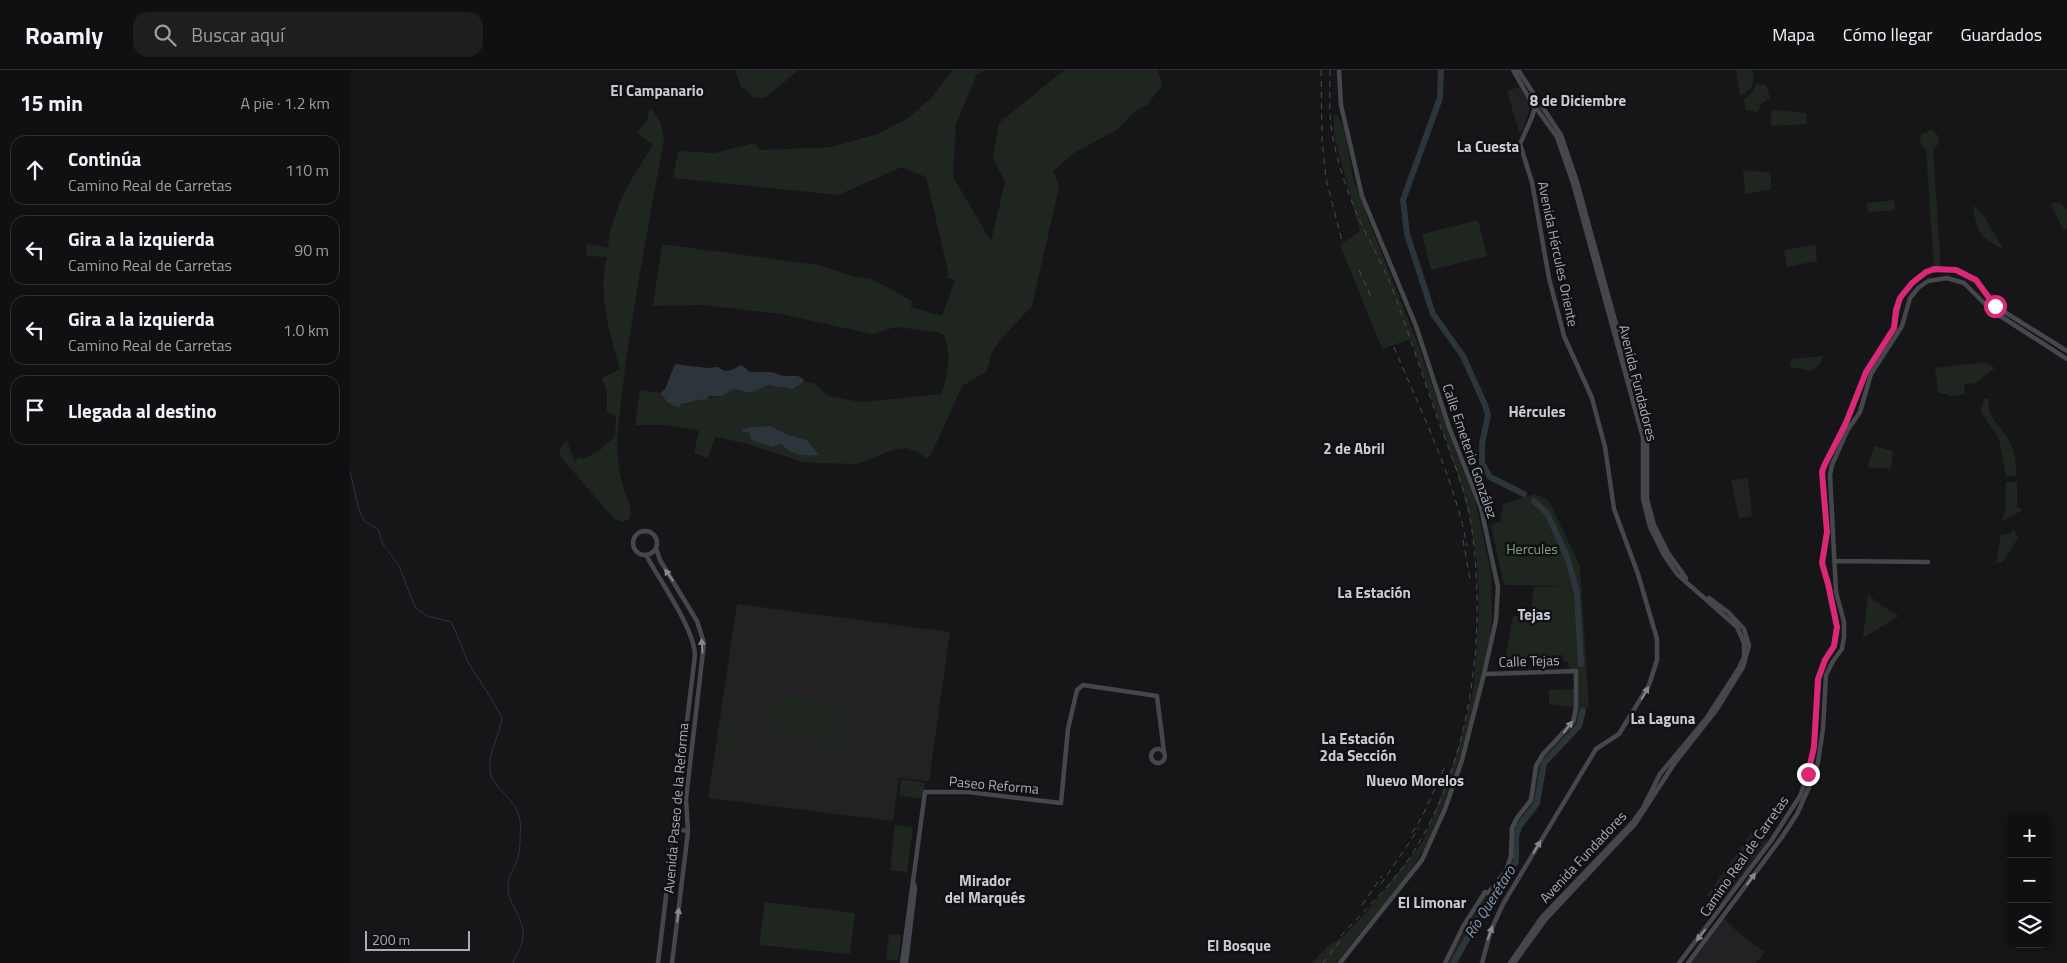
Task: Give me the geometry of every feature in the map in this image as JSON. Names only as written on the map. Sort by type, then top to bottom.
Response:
[{"type":"street","name":"Calle Emeterio González","points":[[1339,70],[1341,106],[1362,196],[1416,326],[1449,427],[1481,508],[1498,586],[1496,620],[1484,674],[1455,781],[1445,810],[1422,860],[1340,963]]},
{"type":"street","name":"Avenida Fundadores","points":[[1514,70],[1529,98],[1536,102],[1561,135],[1577,182],[1619,329],[1647,437],[1647,499],[1654,525],[1668,553],[1681,573],[1741,626],[1749,646],[1743,667],[1727,694],[1704,728],[1674,764],[1646,809],[1623,838],[1546,918],[1514,963]]},
{"type":"street","name":"Avenida Fundadores","points":[[1510,963],[1542,917],[1632,823],[1643,808],[1660,774],[1706,719],[1742,662],[1745,649],[1740,631],[1677,574],[1664,555],[1650,527],[1643,499],[1643,438],[1573,183],[1557,137],[1518,70]]},
{"type":"street","points":[[1536,102],[1532,118],[1544,117]]},
{"type":"street","name":"Avenida Hércules Oriente","points":[[1482,963],[1491,930],[1503,904],[1596,749],[1619,734],[1649,685],[1657,660],[1657,639],[1642,586],[1614,510],[1605,447],[1592,398],[1564,336],[1549,278],[1532,182],[1520,144],[1532,118]]},
{"type":"street","name":"Camino Real de Carretas","points":[[1679,963],[1771,842],[1800,796],[1808,774],[1814,747],[1818,679],[1825,660],[1834,646],[1837,627],[1828,584],[1823,570],[1822,559],[1827,532],[1822,472],[1846,423],[1866,372],[1894,328],[1897,305],[1900,298],[1908,286],[1920,276],[1934,269],[1948,268],[1961,272],[1973,278],[1981,286],[1995,306],[2067,351]]},
{"type":"street","points":[[1920,276],[1917,283],[1936,278],[1959,280],[1965,277],[1961,272]]},
{"type":"street","points":[[1969,287],[1966,281],[1973,278]]},
{"type":"street","points":[[1959,280],[1969,287],[1991,310],[2066,358]]},
{"type":"street","name":"Camino Real de Carretas","points":[[1688,963],[1782,837],[1797,814],[1810,788],[1818,762],[1823,728],[1826,676],[1833,661],[1842,650],[1845,626],[1836,594],[1830,475],[1832,465],[1847,431],[1860,412],[1871,374],[1902,326],[1907,304],[1914,293],[1925,282]]},
{"type":"street","points":[[1908,286],[1915,285],[1914,293]]},
{"type":"street","points":[[648,531],[656,539],[656,548],[646,555],[636,551],[633,545],[634,537],[639,532],[648,531]]},
{"type":"street","name":"Avenida Paseo de la Reforma","points":[[656,548],[660,560],[681,592],[697,622],[704,643],[686,799],[688,832],[672,963]]},
{"type":"street","points":[[1822,559],[1827,554],[1834,559],[1928,562]]},
{"type":"street","name":"Avenida Paseo de la Reforma","points":[[646,555],[684,622],[694,647],[691,693],[658,963]]},
{"type":"street","points":[[1823,570],[1828,573],[1834,569]]},
{"type":"street","points":[[670,598],[681,592]]},
{"type":"street","name":"Calle Tejas","points":[[1445,963],[1464,925],[1487,892],[1506,871],[1511,856],[1513,824],[1531,800],[1538,760],[1573,722],[1576,708],[1576,671],[1484,674]]},
{"type":"street","name":"Paseo Reforma","points":[[914,882],[925,792],[968,792],[1061,803],[1068,729],[1077,690],[1080,686],[1157,696],[1162,736]]},
{"type":"street","points":[[691,693],[698,694]]},
{"type":"street","points":[[1162,736],[1164,760],[1157,764],[1153,762],[1150,755],[1152,751],[1158,748],[1162,736]]},
{"type":"street","points":[[1158,748],[1164,752]]},
{"type":"street","points":[[673,832],[680,828],[688,832]]},
{"type":"street","points":[[902,963],[911,889],[914,882]]},
{"type":"street","points":[[906,963],[915,889],[914,882]]},
{"type":"shaded area","points":[[1519,87],[1531,104],[1523,130],[1519,132],[1507,91]]},
{"type":"shaded area","points":[[675,364],[707,368],[718,367],[727,371],[741,365],[750,372],[771,372],[783,376],[798,376],[804,382],[792,389],[768,385],[751,393],[734,389],[722,396],[709,396],[706,400],[681,404],[679,408],[667,402],[661,393],[665,389]]},
{"type":"shaded area","points":[[770,426],[789,435],[807,440],[819,455],[798,454],[781,444],[772,447],[751,440],[749,433],[743,432],[743,429]]},
{"type":"shaded area","points":[[1748,478],[1752,516],[1739,519],[1731,480]]},
{"type":"shaded area","points":[[737,604],[950,632],[929,781],[899,778],[893,821],[708,798]]},
{"type":"shaded area","points":[[1752,832],[1771,841],[1723,907],[1707,895]]},
{"type":"shaded area","points":[[1723,918],[1742,936],[1765,952],[1756,963],[1688,963]]},
{"type":"green space","name":"El Campanario","points":[[735,70],[799,70],[765,98],[754,98],[746,89],[741,88]]},
{"type":"green space","points":[[953,70],[986,70],[977,74],[956,124],[953,177],[991,241],[1005,182],[993,158],[999,123],[1064,70],[1158,70],[1162,86],[1147,105],[1134,112],[1117,130],[1074,153],[1053,171],[1059,187],[1032,306],[1000,340],[992,352],[987,371],[962,386],[932,453],[927,459],[918,452],[907,448],[892,450],[857,464],[803,462],[744,443],[715,437],[708,458],[694,453],[699,431],[665,425],[635,425],[640,390],[661,393],[666,398],[681,404],[688,404],[698,398],[722,396],[734,389],[751,393],[768,385],[792,389],[804,382],[814,383],[828,396],[861,402],[942,394],[947,371],[948,349],[943,334],[937,332],[896,327],[872,334],[781,314],[700,305],[653,306],[662,244],[818,265],[853,276],[872,279],[912,301],[911,307],[942,316],[955,280],[947,278],[948,271],[926,177],[902,167],[838,195],[673,178],[678,151],[714,153],[754,143],[761,150],[832,147],[880,133],[908,118],[932,97]],"holes":[[[770,426],[789,435],[807,440],[786,449],[781,444],[772,447],[752,440],[749,433]]]},
{"type":"green space","points":[[1736,70],[1752,70],[1754,78],[1754,82],[1748,91],[1740,96]]},
{"type":"green space","points":[[1756,84],[1766,85],[1770,98],[1762,103],[1758,112],[1746,110],[1744,99],[1752,92]]},
{"type":"green space","points":[[651,109],[660,121],[664,139],[638,284],[617,438],[620,475],[631,512],[629,519],[623,522],[614,519],[560,456],[560,451],[567,441],[574,460],[581,457],[583,459],[599,451],[615,436],[616,416],[607,412],[607,392],[602,378],[620,369],[609,328],[604,299],[604,271],[607,257],[586,256],[587,244],[608,248],[613,220],[618,207],[630,182],[653,145],[637,133],[647,121],[649,110]]},
{"type":"green space","points":[[1774,110],[1806,113],[1807,124],[1771,126],[1771,113]]},
{"type":"green space","points":[[1337,114],[1344,130],[1354,181],[1416,339],[1451,439],[1475,500],[1491,571],[1492,619],[1489,643],[1467,734],[1452,784],[1427,844],[1410,872],[1336,963],[1312,963],[1328,946],[1344,936],[1369,909],[1423,841],[1461,739],[1474,686],[1479,609],[1478,570],[1470,519],[1462,488],[1411,339],[1382,349],[1340,245],[1360,231],[1334,135],[1334,115]]},
{"type":"green space","points":[[1931,130],[1937,134],[1939,139],[1936,148],[1933,150],[1941,269],[1934,269],[1926,150],[1919,141],[1922,134]]},
{"type":"green space","points":[[1743,170],[1771,173],[1771,189],[1745,194]]},
{"type":"green space","points":[[1894,200],[1895,210],[1868,212],[1867,203]]},
{"type":"green space","points":[[2053,203],[2060,203],[2067,210],[2067,227],[2064,231],[2051,205]]},
{"type":"green space","points":[[1973,205],[1984,216],[2003,249],[1988,240],[1980,232]]},
{"type":"green space","points":[[1478,220],[1487,256],[1431,270],[1422,234]]},
{"type":"green space","points":[[1815,245],[1817,261],[1787,267],[1784,250]]},
{"type":"green space","points":[[1823,356],[1819,365],[1811,371],[1790,365],[1791,359]]},
{"type":"green space","points":[[1986,362],[1995,368],[1975,383],[1964,384],[1965,394],[1951,396],[1938,392],[1935,368]]},
{"type":"green space","points":[[1984,399],[1989,399],[1992,417],[2011,444],[2017,475],[2006,477],[1999,439],[1981,412]]},
{"type":"green space","points":[[1875,446],[1893,451],[1891,469],[1867,467]]},
{"type":"green space","points":[[2006,482],[2017,482],[2017,507],[2023,510],[2001,522],[2005,513]]},
{"type":"green space","name":"Hercules","points":[[1534,494],[1549,501],[1580,566],[1589,708],[1586,708],[1580,727],[1546,764],[1537,810],[1522,828],[1519,839],[1519,863],[1485,911],[1458,963],[1447,963],[1485,894],[1509,867],[1513,831],[1516,823],[1530,806],[1538,764],[1545,753],[1572,725],[1576,708],[1549,704],[1549,690],[1575,689],[1573,669],[1569,668],[1569,662],[1564,661],[1563,655],[1505,659],[1513,616],[1530,616],[1534,587],[1566,586],[1504,585],[1491,525],[1500,522],[1503,504]]},
{"type":"green space","points":[[2014,529],[2018,538],[2002,563],[1996,563],[2001,535],[2010,534]]},
{"type":"green space","points":[[1868,595],[1899,616],[1863,638]]},
{"type":"green space","points":[[787,695],[836,703],[844,715],[845,720],[842,728],[837,733],[819,736],[782,731],[774,725],[770,717],[770,709],[775,700]]},
{"type":"green space","points":[[726,719],[739,721],[734,753],[725,752],[721,754]]},
{"type":"green space","points":[[820,740],[847,744],[845,755],[818,751]]},
{"type":"green space","points":[[901,779],[925,783],[922,799],[899,795]]},
{"type":"green space","points":[[895,825],[913,827],[907,872],[890,870]]},
{"type":"green space","points":[[765,902],[855,913],[850,954],[759,945]]},
{"type":"green space","points":[[889,934],[901,935],[898,961],[886,959]]},
{"type":"waterway","points":[[1441,70],[1440,98],[1403,200],[1407,234],[1433,314],[1463,356],[1485,405],[1488,415],[1482,444],[1482,463],[1490,477],[1524,494]]},
{"type":"waterway","points":[[350,471],[359,510],[364,521],[378,529],[383,544],[399,566],[415,607],[427,616],[451,622],[468,662],[502,719],[492,751],[490,771],[495,783],[514,806],[520,820],[519,854],[509,879],[508,887],[511,900],[522,925],[523,938],[513,963]]},
{"type":"waterway","points":[[1534,501],[1547,513],[1567,557],[1577,593],[1581,664]]},
{"type":"waterway","name":"Río Querétaro","points":[[1453,963],[1491,897],[1516,862],[1516,836],[1519,826],[1537,803],[1544,763],[1579,726],[1583,711]]},
{"type":"railway","points":[[1321,70],[1322,140],[1326,179],[1342,241]]},
{"type":"railway","points":[[1330,70],[1331,126],[1341,170],[1356,212],[1392,288],[1465,495],[1476,566],[1477,610],[1475,655],[1469,700],[1460,744],[1446,786],[1428,826],[1406,863],[1337,940]]},
{"type":"railway","points":[[1359,270],[1371,297]]},
{"type":"railway","points":[[1394,347],[1426,420],[1445,470],[1454,495],[1467,546]]},
{"type":"railway","points":[[1463,540],[1470,579]]},
{"type":"railway","points":[[1412,833],[1422,817],[1445,766]]},
{"type":"railway","points":[[1381,884],[1419,828]]},
{"type":"railway","points":[[1362,905],[1382,876]]},
{"type":"railway","points":[[1323,963],[1343,937]]},
{"type":"district","name":"El Campanario","points":[[657,91]]},
{"type":"district","name":"8 de Diciembre","points":[[1578,101]]},
{"type":"district","name":"La Cuesta","points":[[1488,147]]},
{"type":"district","name":"Hércules","points":[[1537,412]]},
{"type":"district","name":"2 de Abril","points":[[1354,449]]},
{"type":"district","name":"La Estación","points":[[1374,593]]},
{"type":"district","name":"Tejas","points":[[1534,615]]},
{"type":"district","name":"La Laguna","points":[[1663,719]]},
{"type":"district","name":"La Estación 2da Sección","points":[[1358,748]]},
{"type":"district","name":"Nuevo Morelos","points":[[1415,781]]},
{"type":"district","name":"Mirador del Marqués","points":[[985,890]]},
{"type":"district","name":"El Limonar","points":[[1432,903]]},
{"type":"district","name":"El Bosque","points":[[1239,946]]},
{"type":"route","points":[[1808,774],[1814,747],[1818,679],[1821,668],[1834,646],[1837,627],[1822,563],[1827,538],[1822,472],[1824,466],[1846,423],[1866,372],[1894,328],[1897,305],[1907,287],[1926,272],[1934,269],[1948,268],[1962,272],[1976,280],[1995,306]]}]
